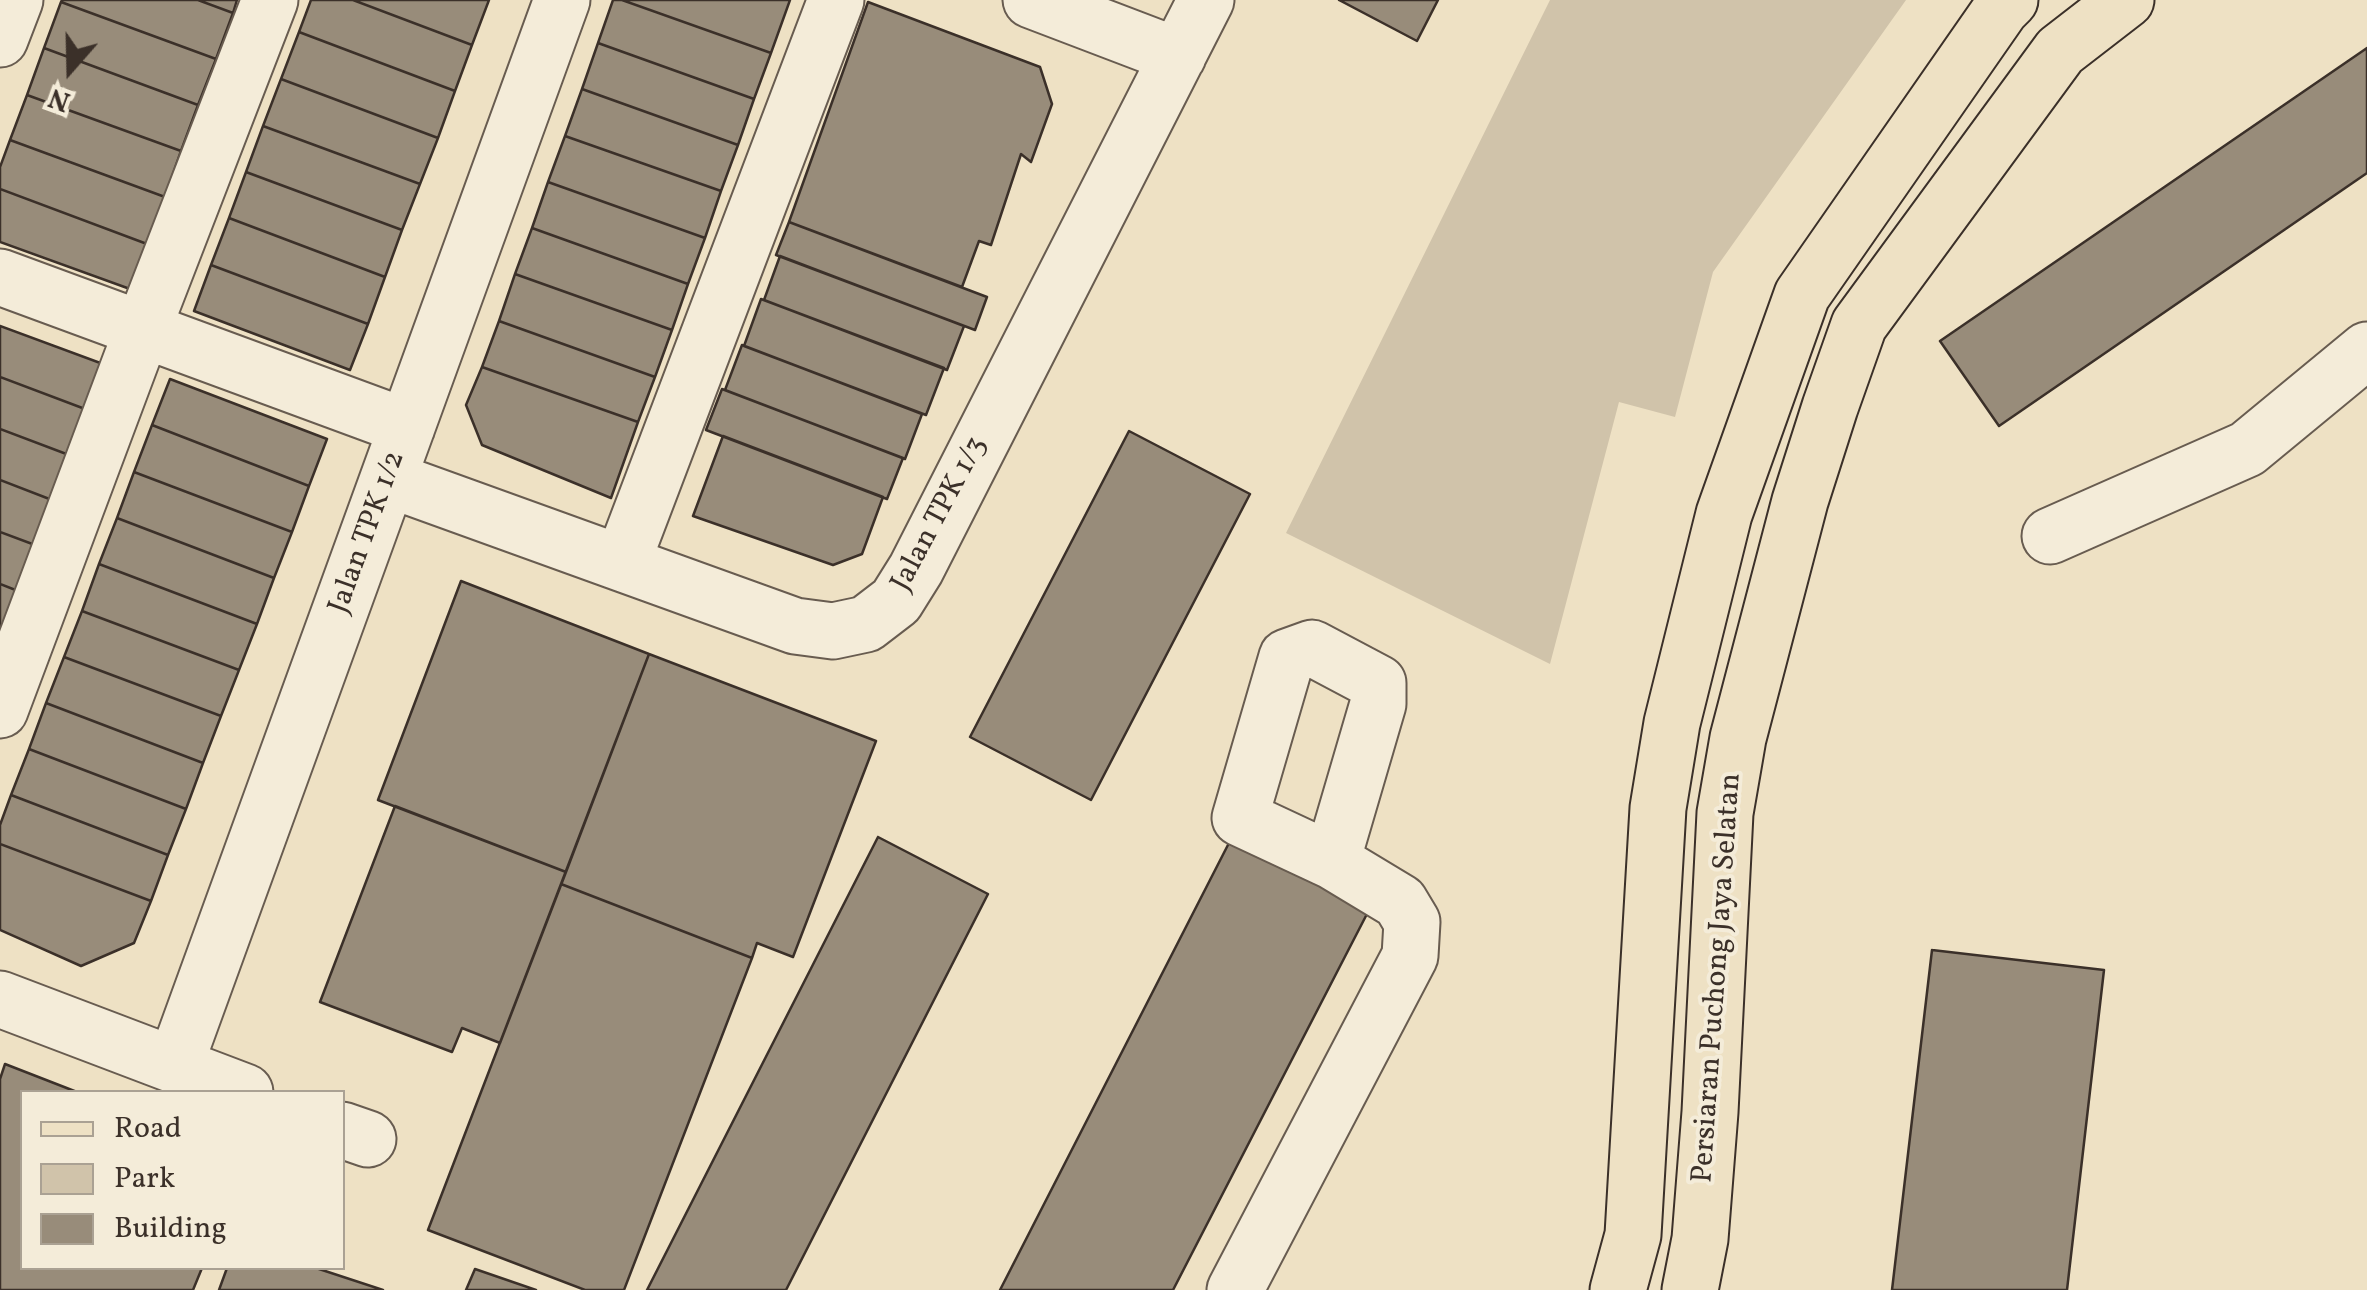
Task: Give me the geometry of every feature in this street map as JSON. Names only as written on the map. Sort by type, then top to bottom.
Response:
[{"type":"main road","points":[[1618,1290],[1632,1234],[1658,808],[1672,723],[1724,514],[1802,295],[2010,0]]},
{"type":"main road","name":"Persiaran Puchong Jaya Selatan","points":[[1690,1290],[1700,1240],[1710,1112],[1724,813],[1738,738],[1776,592],[1830,407],[1859,325],[2060,50],[2126,0]]},
{"type":"street","points":[[0,39],[15,0]]},
{"type":"street","points":[[0,710],[270,0]]},
{"type":"street","name":"Jalan TPK 1/2","points":[[175,1066],[562,0]]},
{"type":"street","points":[[622,563],[836,0]]},
{"type":"street","points":[[1031,0],[1178,56]]},
{"type":"street","name":"Jalan TPK 1/3","points":[[388,479],[795,626],[833,631],[866,624],[896,601],[916,569],[1206,0]]},
{"type":"street","points":[[0,278],[407,427]]},
{"type":"street","points":[[2050,536],[2247,448],[2367,350]]},
{"type":"street","points":[[1235,1290],[1410,956],[1412,922],[1400,902],[1332,861]]},
{"type":"street","points":[[0,999],[241,1090]]},
{"type":"green space","points":[[1550,0],[1906,0],[1713,272],[1675,417],[1619,402],[1550,664],[1286,533]]},
{"type":"building","points":[[62,0],[198,0],[233,13],[216,59]]},
{"type":"building","points":[[198,0],[237,0],[233,13]]},
{"type":"building","points":[[311,0],[353,0],[472,45],[455,91],[299,32]]},
{"type":"building","points":[[353,0],[489,0],[472,45]]},
{"type":"building","points":[[613,0],[771,53],[754,99],[598,43]]},
{"type":"building","points":[[622,0],[790,0],[771,53]]},
{"type":"building","points":[[1339,0],[1438,0],[1417,41]]},
{"type":"building","points":[[61,2],[216,59],[198,105],[44,48]]},
{"type":"building","points":[[868,2],[1040,67],[1052,104],[1031,162],[1021,154],[991,245],[979,241],[962,287],[789,222]]},
{"type":"building","points":[[299,32],[455,91],[438,138],[281,79]]},
{"type":"building","points":[[598,43],[754,99],[738,145],[582,89]]},
{"type":"building","points":[[44,48],[198,105],[181,151],[27,95]]},
{"type":"building","points":[[2367,48],[2367,173],[1999,426],[1940,341]]},
{"type":"building","points":[[281,79],[438,138],[420,184],[263,126]]},
{"type":"building","points":[[582,89],[738,145],[721,191],[565,136]]},
{"type":"building","points":[[27,95],[181,151],[165,197],[10,140]]},
{"type":"building","points":[[263,126],[420,184],[402,230],[246,172]]},
{"type":"building","points":[[565,136],[721,191],[705,238],[548,182]]},
{"type":"building","points":[[10,140],[165,197],[147,244],[0,189],[0,167]]},
{"type":"building","points":[[246,172],[402,230],[385,277],[229,218]]},
{"type":"building","points":[[548,182],[705,238],[688,284],[532,228]]},
{"type":"building","points":[[0,189],[147,244],[130,289],[0,242]]},
{"type":"building","points":[[229,218],[385,277],[368,324],[211,265]]},
{"type":"building","points":[[789,222],[987,297],[975,330],[776,255]]},
{"type":"building","points":[[532,228],[688,284],[672,330],[515,274]]},
{"type":"building","points":[[780,256],[964,326],[947,370],[764,300]]},
{"type":"building","points":[[211,265],[368,324],[350,370],[194,311]]},
{"type":"building","points":[[515,274],[672,330],[655,377],[499,321]]},
{"type":"building","points":[[761,299],[944,368],[926,415],[744,346]]},
{"type":"building","points":[[499,321],[655,377],[638,422],[482,367]]},
{"type":"building","points":[[0,326],[103,364],[85,409],[0,377]]},
{"type":"building","points":[[742,345],[922,414],[905,459],[725,390]]},
{"type":"building","points":[[482,367],[638,422],[611,498],[482,445],[466,405]]},
{"type":"building","points":[[0,377],[85,409],[69,455],[0,429]]},
{"type":"building","points":[[170,379],[327,439],[309,486],[152,425]]},
{"type":"building","points":[[722,389],[903,458],[887,499],[706,430]]},
{"type":"building","points":[[152,425],[309,486],[292,532],[134,472]]},
{"type":"building","points":[[0,429],[69,455],[52,500],[0,480]]},
{"type":"building","points":[[1129,431],[1250,494],[1091,800],[970,737]]},
{"type":"building","points":[[723,436],[883,497],[862,554],[833,565],[693,516]]},
{"type":"building","points":[[134,472],[292,532],[274,578],[117,518]]},
{"type":"building","points":[[0,480],[52,500],[35,545],[0,532]]},
{"type":"building","points":[[117,518],[274,578],[257,624],[99,564]]},
{"type":"building","points":[[0,532],[35,545],[18,591],[0,584]]},
{"type":"building","points":[[99,564],[257,624],[239,670],[82,611]]},
{"type":"building","points":[[461,581],[649,654],[566,872],[378,800]]},
{"type":"building","points":[[0,584],[18,591],[0,636]]},
{"type":"building","points":[[82,611],[239,670],[221,716],[64,657]]},
{"type":"building","points":[[649,654],[876,741],[793,957],[757,943],[752,958],[561,884]]},
{"type":"building","points":[[64,657],[221,716],[203,763],[46,703]]},
{"type":"building","points":[[46,703],[203,763],[186,809],[29,749]]},
{"type":"building","points":[[29,749],[186,809],[168,855],[11,795]]},
{"type":"building","points":[[11,795],[168,855],[151,901],[0,844],[0,825]]},
{"type":"building","points":[[395,806],[566,872],[500,1043],[462,1028],[452,1052],[320,1002]]},
{"type":"building","points":[[878,837],[988,894],[786,1290],[647,1290]]},
{"type":"building","points":[[1231,839],[1369,910],[1173,1290],[1000,1290]]},
{"type":"building","points":[[0,844],[151,901],[134,943],[81,966],[0,930]]},
{"type":"building","points":[[561,884],[752,958],[624,1290],[585,1290],[428,1230]]},
{"type":"building","points":[[1932,950],[2104,970],[2067,1290],[1892,1290]]},
{"type":"building","points":[[5,1064],[72,1090],[20,1090],[20,1270],[201,1270],[193,1290],[0,1290],[0,1079]]},
{"type":"building","points":[[475,1269],[536,1290],[466,1290]]},
{"type":"building","points":[[226,1270],[322,1270],[383,1290],[219,1290]]}]
